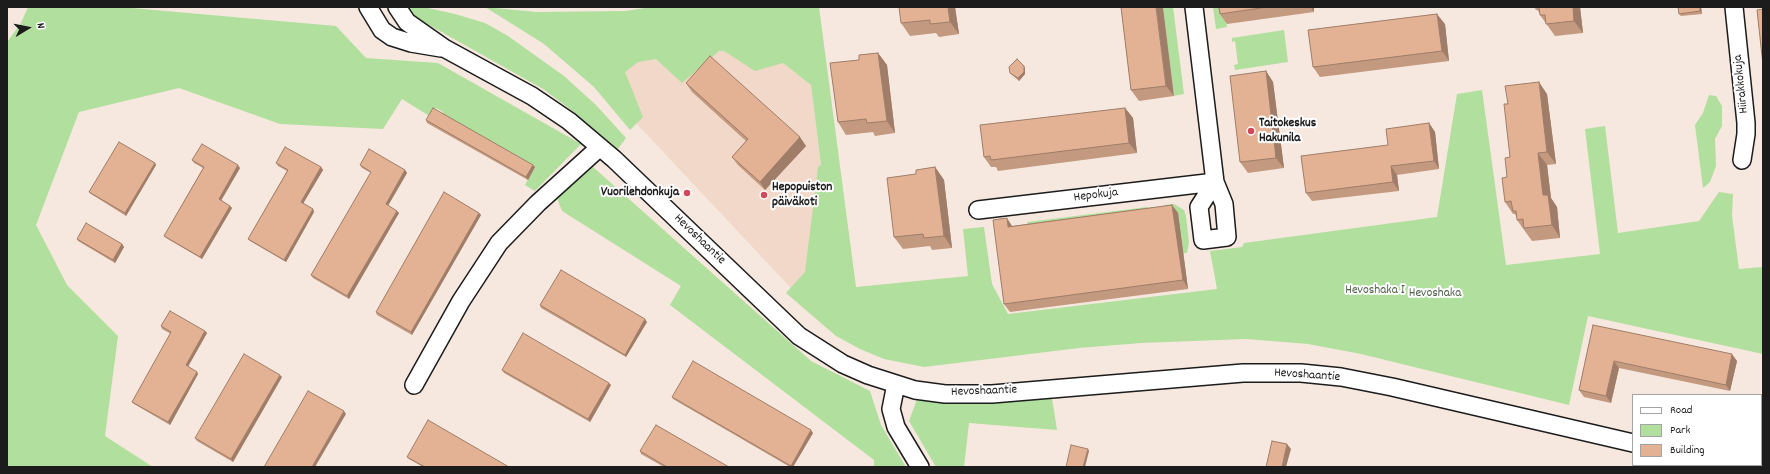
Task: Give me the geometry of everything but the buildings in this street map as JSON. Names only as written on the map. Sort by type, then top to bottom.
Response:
[{"type":"street","name":"Hevoshaantie","points":[[368,7],[382,30],[392,37],[411,43],[444,48]]},
{"type":"street","name":"Hevoshaantie","points":[[397,7],[407,22],[444,48],[532,96],[569,121],[600,147],[655,198],[799,336],[843,364],[868,375],[915,390],[945,394],[992,394],[1243,373],[1301,373],[1341,377],[1392,387],[1632,443]]},
{"type":"street","name":"Hepokuja","points":[[978,210],[1215,182],[1194,7]]},
{"type":"street","name":"Hiirakkokuja","points":[[1734,7],[1746,123],[1742,160]]},
{"type":"street","points":[[414,385],[461,301],[499,243],[538,202],[600,147]]},
{"type":"street","points":[[896,384],[891,409],[896,427],[920,467]]},
{"type":"shaded area","name":"Hepopuiston päiväkoti","points":[[762,46],[811,85],[837,300],[821,320],[604,89],[624,63]]},
{"type":"green space","points":[[28,7],[120,7],[336,26],[366,58],[438,63],[581,144],[535,191],[525,185],[535,167],[442,114],[443,112],[436,108],[431,117],[402,99],[383,129],[280,124],[179,88],[79,112],[36,225],[67,285],[118,336],[105,436],[153,467],[7,467],[7,42],[21,23]]},
{"type":"green space","points":[[409,7],[423,7],[455,14],[485,23],[508,36],[564,76],[596,105],[626,138],[618,149],[574,112],[543,89],[422,21],[411,13]]},
{"type":"green space","name":"Hevoshaka","points":[[485,7],[536,12],[625,11],[652,7],[819,7],[856,287],[968,276],[963,229],[984,227],[992,284],[1008,314],[1217,289],[1210,251],[1242,247],[1244,243],[1437,217],[1457,94],[1482,90],[1506,265],[1600,254],[1585,129],[1605,126],[1618,233],[1699,221],[1719,192],[1733,194],[1732,216],[1739,269],[1763,267],[1763,354],[1588,316],[1569,405],[1361,354],[1308,344],[1246,339],[1141,343],[1079,348],[924,367],[884,359],[860,349],[836,336],[786,293],[805,272],[818,167],[821,165],[811,85],[783,63],[755,71],[724,51],[719,51],[682,83],[656,59],[638,62],[625,72],[643,117],[630,130],[594,87],[544,44]]},
{"type":"green space","points":[[1163,7],[1173,7],[1184,94],[1174,96]]},
{"type":"green space","points":[[1213,7],[1225,7],[1227,27],[1216,29]]},
{"type":"green space","points":[[1284,30],[1288,62],[1235,70],[1234,65],[1238,64],[1235,41],[1232,42],[1232,38]]},
{"type":"green space","points":[[1709,95],[1716,96],[1722,106],[1722,126],[1715,139],[1716,166],[1710,182],[1703,188],[1695,125],[1703,113]]},
{"type":"green space","points":[[593,167],[811,361],[870,391],[881,425],[906,467],[874,467],[874,460],[670,305],[681,286],[562,211],[557,198]]},
{"type":"green space","points":[[1174,204],[1184,210],[1186,216],[1189,242],[1187,253],[1183,253],[1162,209],[1164,205]]},
{"type":"green space","points":[[1147,207],[1152,210],[1029,233],[1027,222]]},
{"type":"green space","points":[[1052,398],[1057,430],[969,423],[964,467],[936,467],[909,421],[917,399],[993,402]]},
{"type":"place","name":"Taitokeskus Hakunila","points":[[1251,131]]},
{"type":"place","name":"Vuorilehdonkuja","points":[[687,193]]},
{"type":"place","name":"Hepopuiston päiväkoti","points":[[764,195]]},
{"type":"park label","name":"Hevoshaka I","points":[[1375,291]]}]
